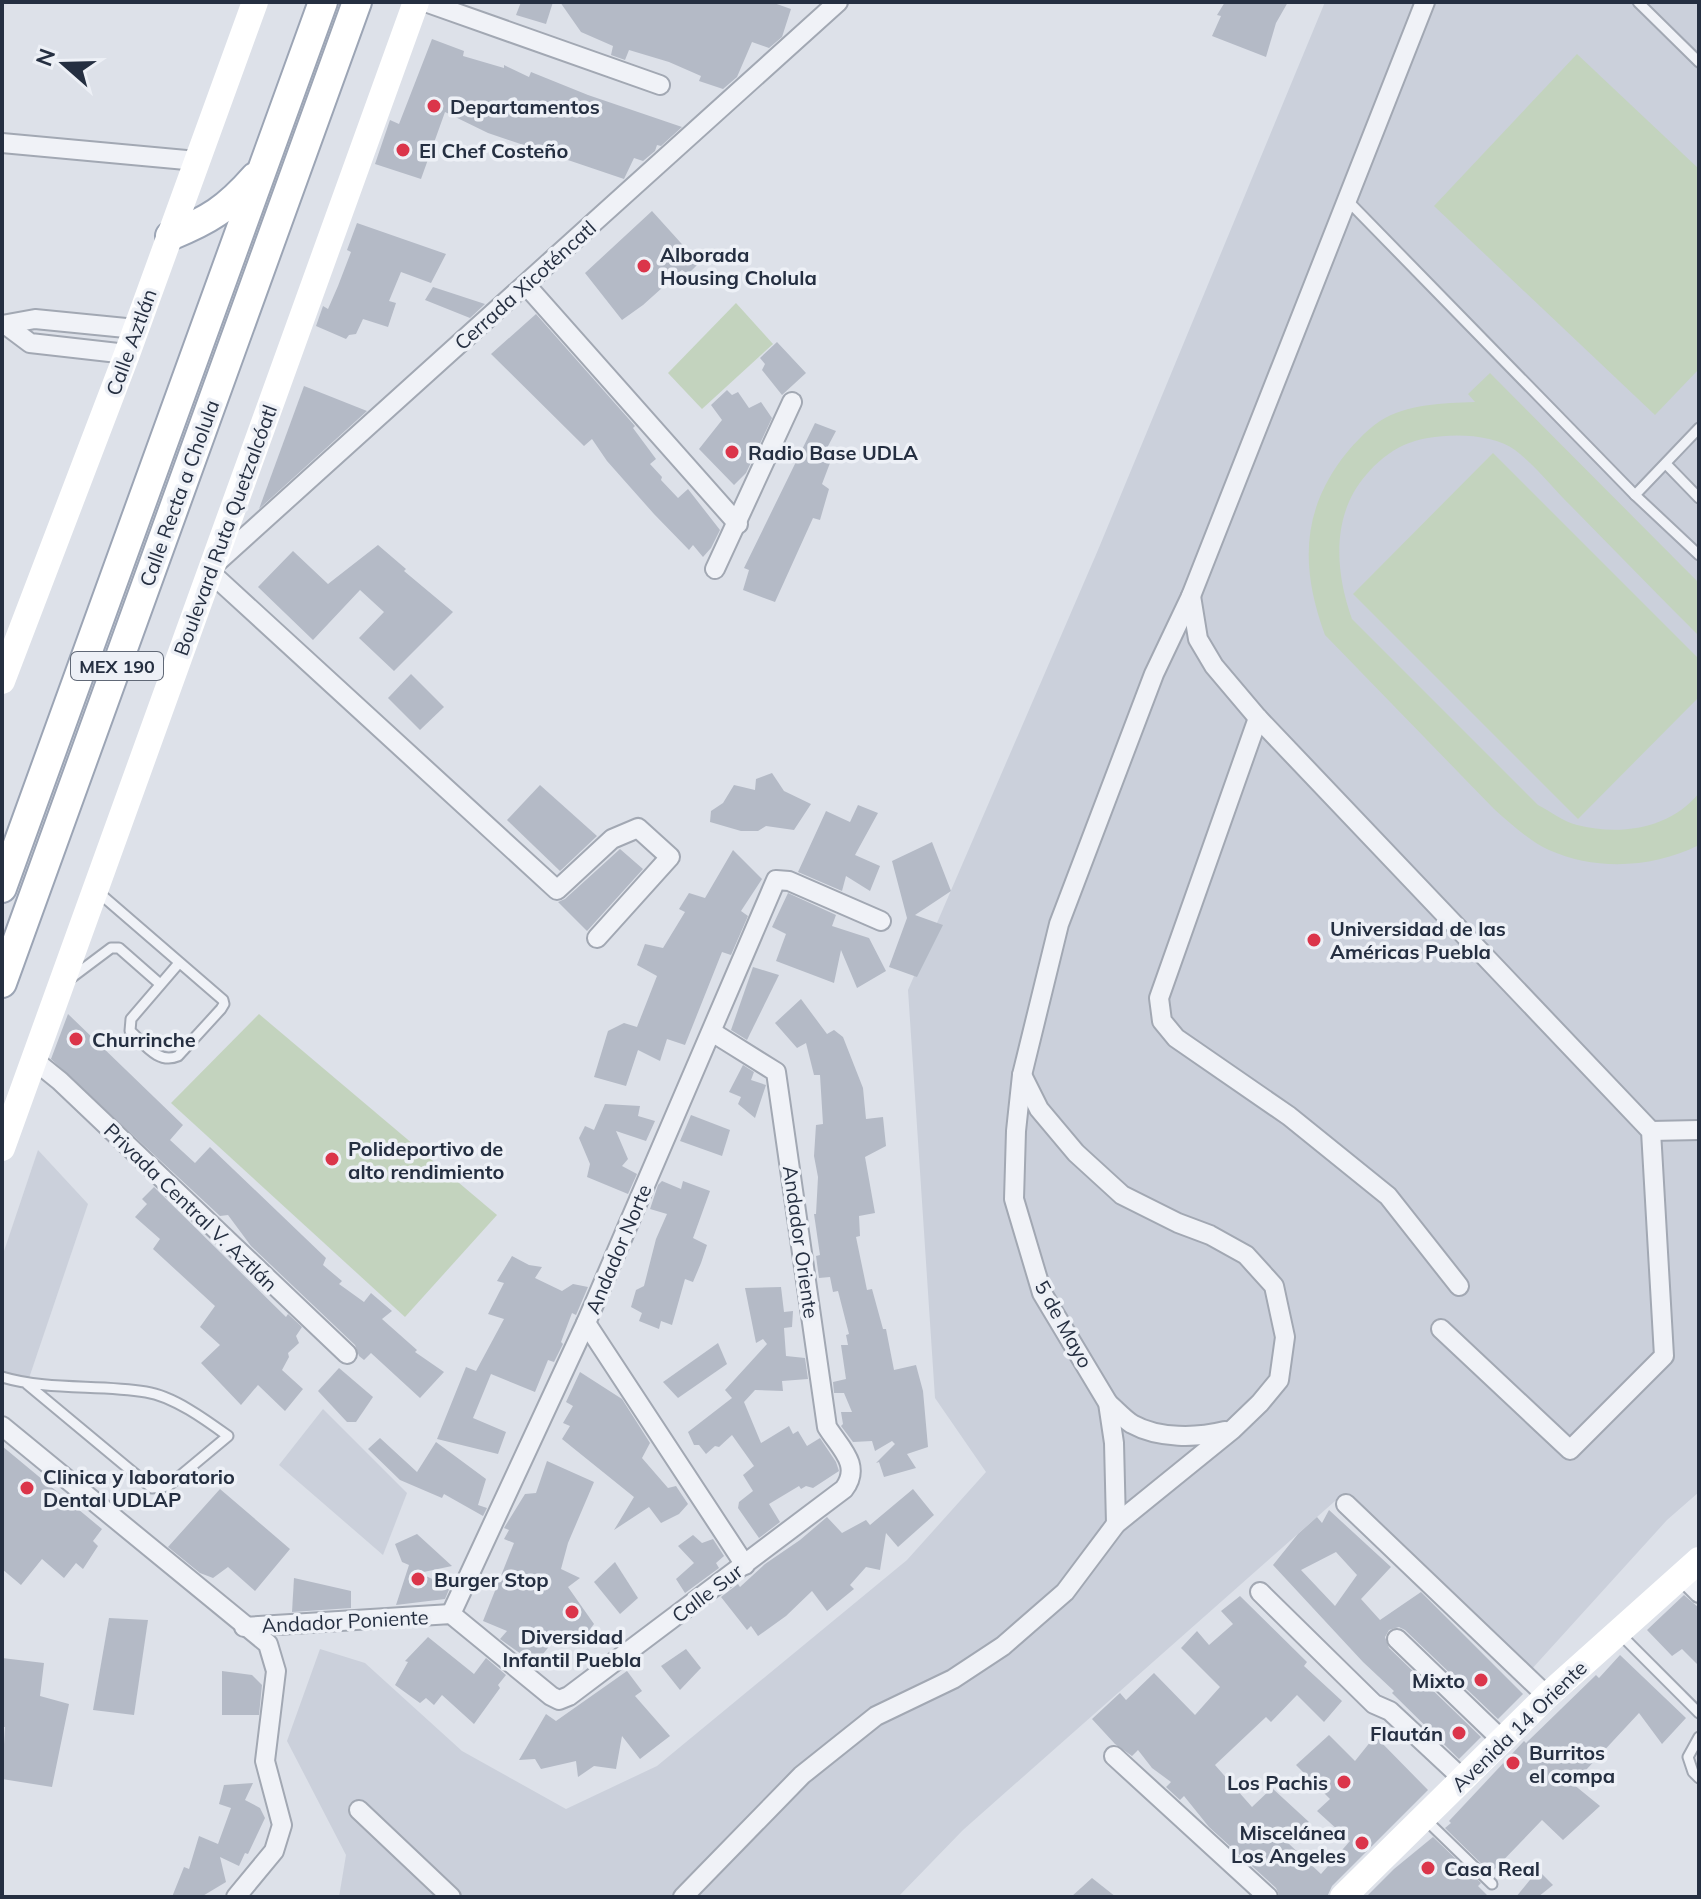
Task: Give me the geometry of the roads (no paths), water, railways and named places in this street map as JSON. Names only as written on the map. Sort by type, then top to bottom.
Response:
[{"type":"main road","name":"Calle Aztlán","points":[[2,681],[10,637],[132,341],[255,2]]},
{"type":"main road","name":"MEX 190","points":[[2,888],[7,864],[323,2]]},
{"type":"main road","name":"Calle Recta a Cholula","points":[[2,983],[357,2]]},
{"type":"main road","name":"Boulevard Ruta Quetzalcóatl","points":[[2,1148],[416,2]]},
{"type":"main road","points":[[170,236],[204,222],[232,203],[263,167]]},
{"type":"main road","name":"Avenida 14 Oriente","points":[[1343,1897],[1547,1696],[1618,1632],[1693,1576]]},
{"type":"street","points":[[425,2],[660,85]]},
{"type":"street","name":"Cerrada Xicoténcatl","points":[[211,570],[838,2]]},
{"type":"street","name":"5 de Mayo","points":[[1116,1524],[1114,1443],[1108,1403],[1042,1293],[1014,1199],[1022,1075],[1059,924],[1154,674],[1191,596],[1425,2]]},
{"type":"street","points":[[2,143],[197,161]]},
{"type":"street","points":[[526,285],[738,524]]},
{"type":"street","points":[[4,325],[35,319],[132,341]]},
{"type":"street","points":[[4,325],[30,343],[132,341]]},
{"type":"street","points":[[715,569],[792,402]]},
{"type":"street","points":[[211,570],[557,890],[612,839],[638,828],[670,857],[597,938]]},
{"type":"street","points":[[1191,596],[1198,639],[1214,666],[1258,718],[1651,1131],[1664,1356],[1570,1450],[1441,1329]]},
{"type":"street","points":[[1258,718],[1159,998],[1162,1021],[1176,1038],[1289,1116],[1388,1196],[1459,1286]]},
{"type":"street","name":"Andador Norte","points":[[451,1614],[586,1323],[776,880],[789,881],[881,921]]},
{"type":"street","name":"Andador Oriente","points":[[712,1032],[776,1072],[827,1427],[852,1465],[851,1480]]},
{"type":"street","name":"Privada Central V. Aztlán","points":[[34,1060],[60,1081],[347,1354]]},
{"type":"street","points":[[683,1897],[802,1775],[876,1716],[953,1679],[1003,1646],[1065,1592],[1116,1524],[1232,1430],[1279,1380],[1285,1337],[1274,1286],[1246,1255],[1122,1195],[1076,1153],[1048,1120],[1022,1075]]},
{"type":"street","points":[[1651,1131],[1699,1130]]},
{"type":"street","points":[[586,1323],[745,1565]]},
{"type":"street","points":[[1108,1403],[1132,1424],[1157,1432],[1203,1437],[1232,1430]]},
{"type":"street","points":[[2,1426],[268,1644],[276,1671],[265,1761],[282,1825],[274,1851],[236,1897]]},
{"type":"street","name":"Calle Sur","points":[[559,1700],[569,1696],[745,1565],[844,1489],[851,1480]]},
{"type":"street","points":[[1346,1504],[1547,1696]]},
{"type":"street","points":[[1260,1592],[1374,1704],[1390,1711],[1463,1779]]},
{"type":"street","name":"Andador Poniente","points":[[244,1627],[451,1614],[559,1700]]},
{"type":"street","points":[[1397,1639],[1503,1741]]},
{"type":"street","points":[[1114,1756],[1268,1897]]},
{"type":"street","points":[[359,1810],[451,1897]]},
{"type":"lane","points":[[1640,2],[1699,62]]},
{"type":"lane","points":[[1347,200],[1635,495],[1699,555]]},
{"type":"lane","points":[[1635,495],[1699,428]]},
{"type":"lane","points":[[1666,464],[1699,498]]},
{"type":"lane","points":[[95,889],[223,1000],[224,1004],[178,1056],[169,1060],[161,1058],[130,1031],[129,1025],[179,963]]},
{"type":"lane","points":[[61,986],[111,948],[119,948],[160,984]]},
{"type":"lane","points":[[2,1377],[27,1384],[149,1392],[199,1415],[228,1436],[168,1486],[152,1488],[27,1384]]},
{"type":"lane","points":[[1618,1632],[1699,1713]]},
{"type":"lane","points":[[1699,1737],[1688,1757],[1693,1772],[1699,1778]]},
{"type":"lane","points":[[1424,1817],[1492,1884]]},
{"type":"place","name":"Departamentos","points":[[434,106]]},
{"type":"place","name":"El Chef Costeño","points":[[403,150]]},
{"type":"place","name":"Alborada Housing Cholula","points":[[644,266]]},
{"type":"place","name":"Radio Base UDLA","points":[[732,452]]},
{"type":"place","name":"Universidad de las Américas Puebla","points":[[1314,940]]},
{"type":"place","name":"Churrinche","points":[[76,1039]]},
{"type":"place","name":"Polideportivo de alto rendimiento","points":[[332,1159]]},
{"type":"place","name":"Clinica y laboratorio Dental UDLAP","points":[[27,1488]]},
{"type":"place","name":"Burger Stop","points":[[418,1579]]},
{"type":"place","name":"Diversidad Infantil Puebla","points":[[572,1612]]},
{"type":"place","name":"Mixto","points":[[1481,1680]]},
{"type":"place","name":"Flaután","points":[[1459,1733]]},
{"type":"place","name":"Burritos el compa","points":[[1513,1763]]},
{"type":"place","name":"Los Pachis","points":[[1344,1782]]},
{"type":"place","name":"Miscelánea Los Angeles","points":[[1362,1843]]},
{"type":"place","name":"Casa Real","points":[[1428,1868]]}]
